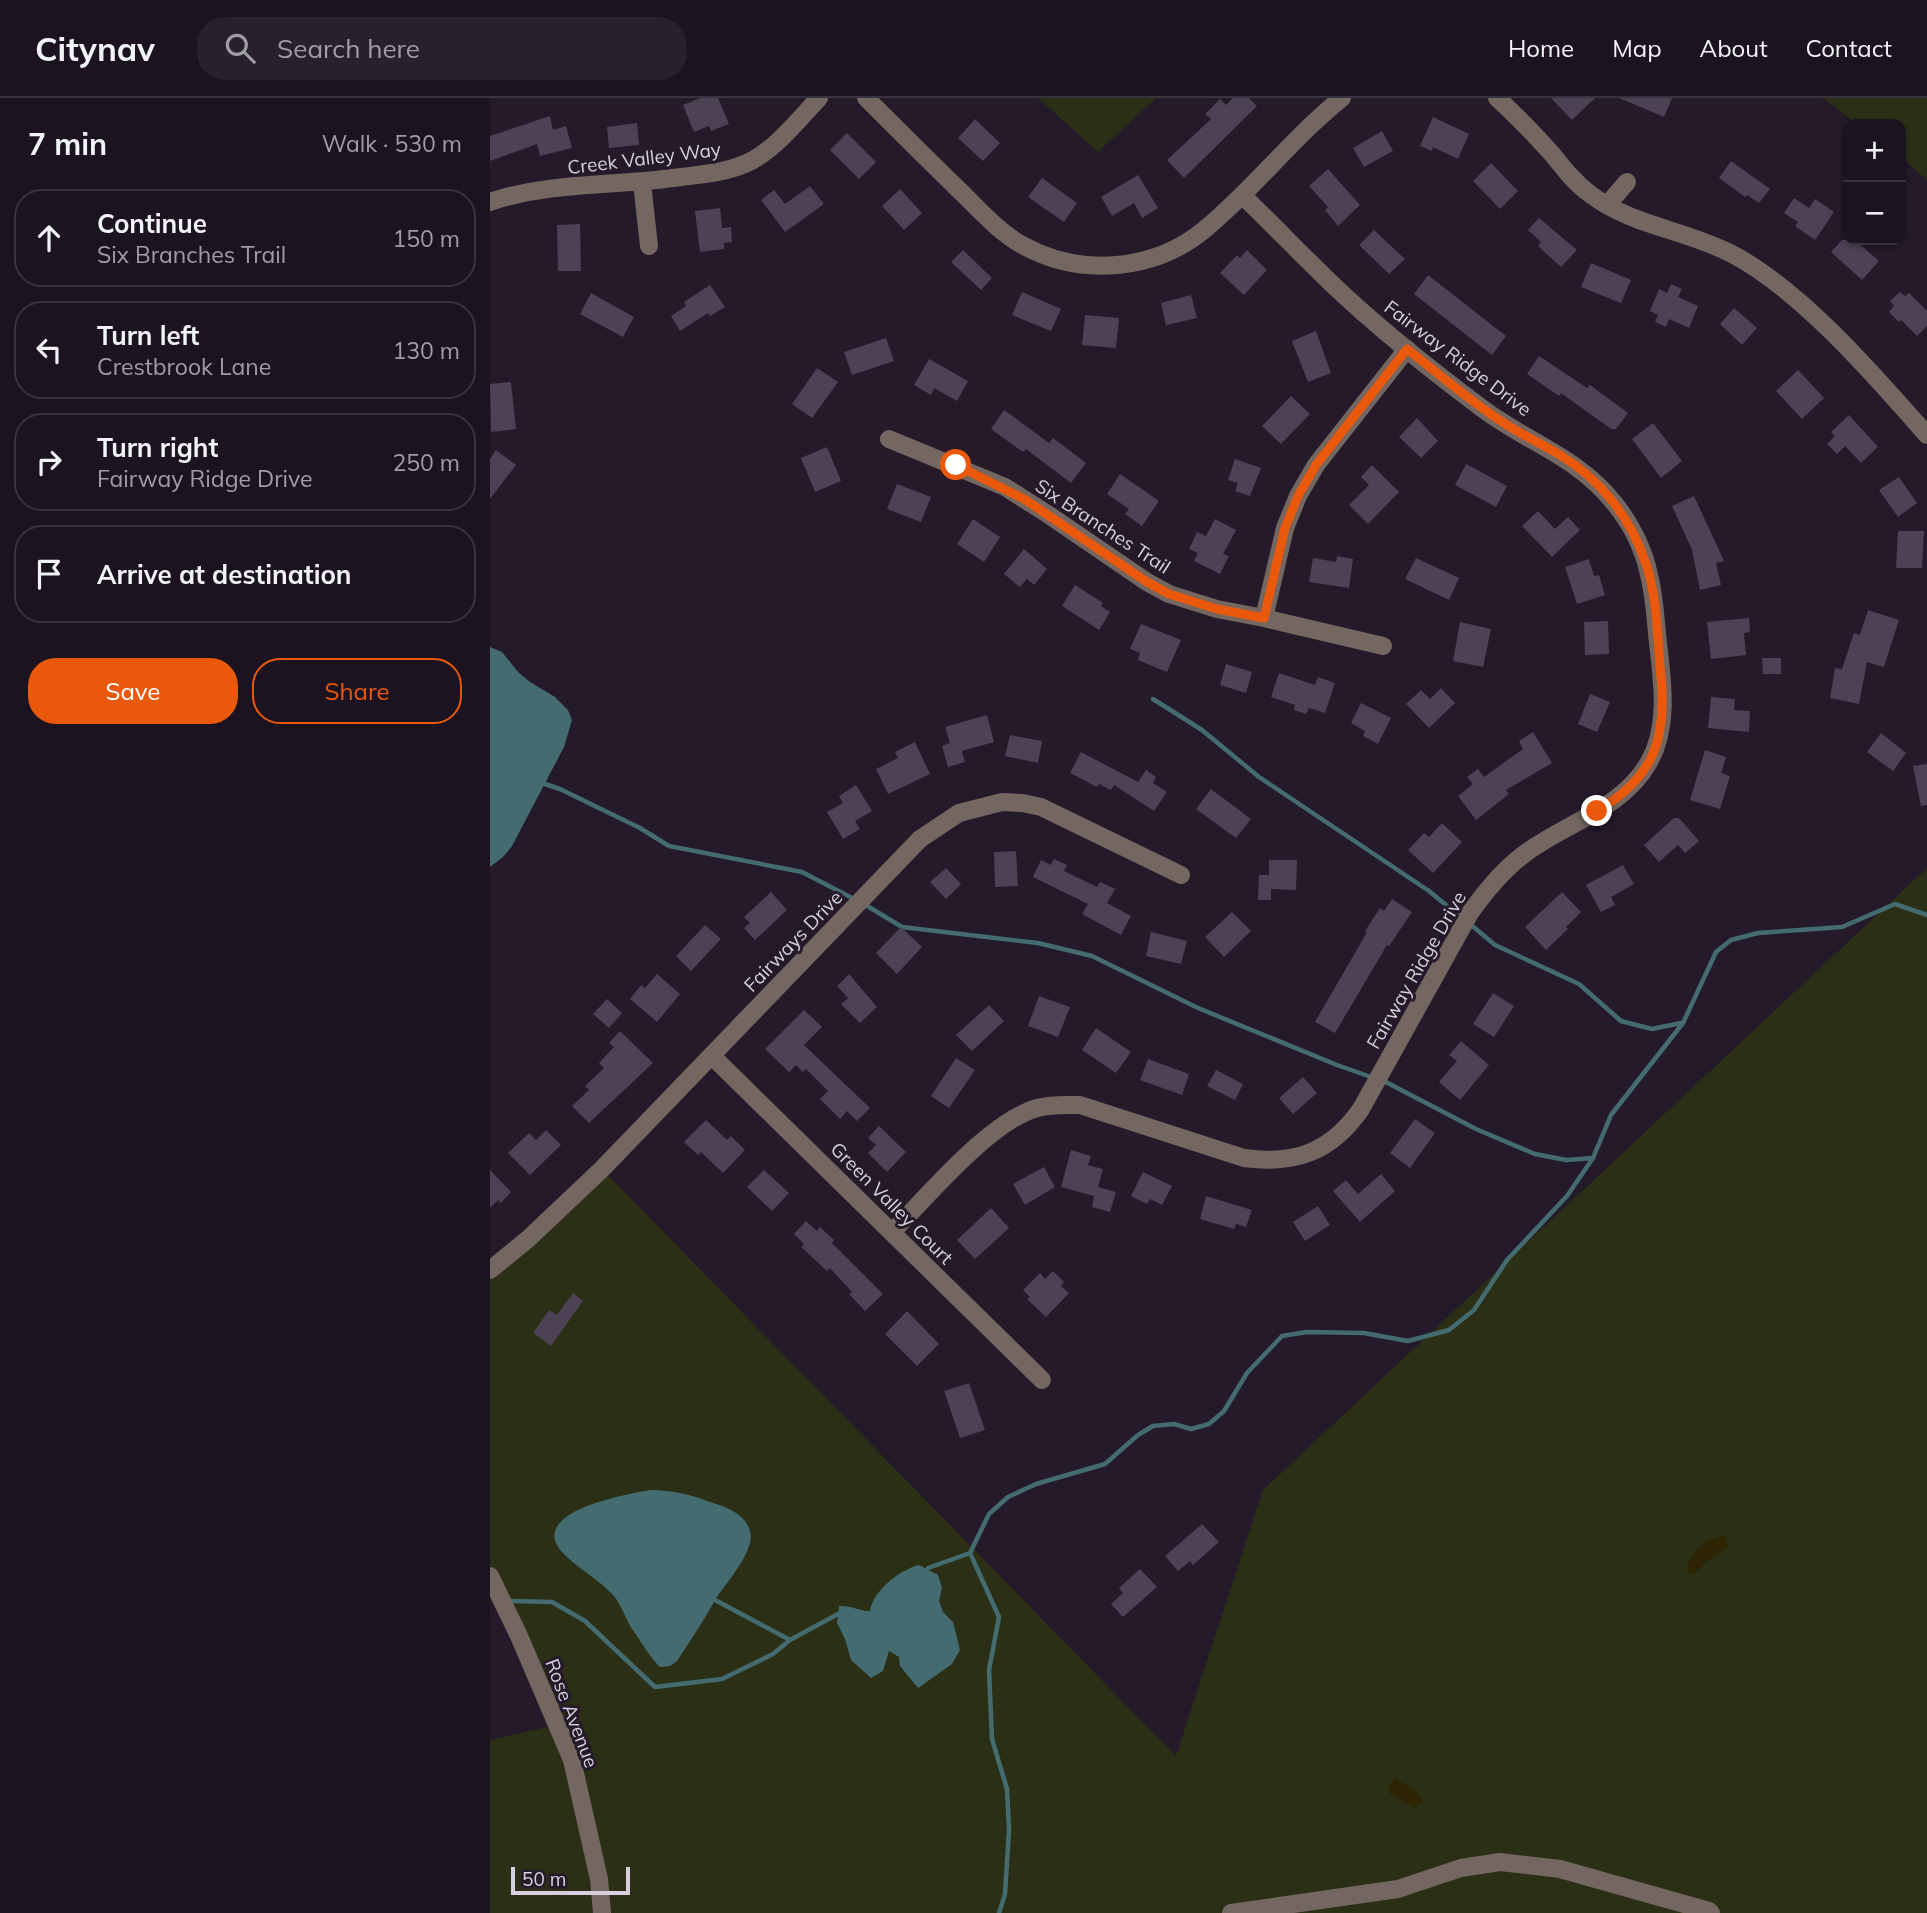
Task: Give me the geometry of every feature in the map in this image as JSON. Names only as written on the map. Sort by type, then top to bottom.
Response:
[{"type":"street","name":"Creek Valley Way","points":[[490,202],[527,192],[642,183],[737,167],[755,159],[773,145],[820,98]]},
{"type":"street","points":[[866,98],[1005,234],[1024,246],[1060,260],[1108,266],[1132,264],[1157,257],[1203,232],[1342,98]]},
{"type":"street","points":[[1497,98],[1516,115],[1576,182],[1607,205],[1636,219],[1710,243],[1774,281],[1830,332],[1927,435]]},
{"type":"street","points":[[1607,205],[1627,182]]},
{"type":"street","points":[[642,183],[649,246]]},
{"type":"street","name":"Fairway Ridge Drive","points":[[892,1232],[992,1132],[1014,1117],[1038,1108],[1062,1104],[1080,1105],[1244,1158],[1261,1160],[1298,1157],[1331,1142],[1344,1131],[1361,1109],[1470,913],[1483,895],[1523,855],[1620,797],[1642,774],[1658,743],[1662,721],[1662,690],[1649,574],[1629,524],[1614,503],[1576,465],[1484,410],[1407,349],[1334,285],[1242,195]]},
{"type":"street","points":[[1264,618],[1285,528],[1298,496],[1316,465],[1407,349]]},
{"type":"street","name":"Six Branches Trail","points":[[889,439],[1005,487],[1169,594],[1217,609],[1383,646]]},
{"type":"street","name":"Fairways Drive","points":[[490,1270],[528,1239],[602,1169],[920,839],[959,813],[1002,802],[1041,807],[1181,875]]},
{"type":"street","name":"Green Valley Court","points":[[712,1056],[1042,1380]]},
{"type":"street","name":"Rose Avenue","points":[[490,1576],[572,1760],[599,1880],[602,1913]]},
{"type":"street","points":[[1231,1913],[1398,1889],[1461,1868],[1500,1862],[1560,1869],[1709,1910],[1711,1913]]},
{"type":"shaded area","points":[[1038,98],[1156,98],[1098,152]]},
{"type":"shaded area","points":[[1823,98],[1927,98],[1927,180],[1906,161],[1906,119],[1850,119]]},
{"type":"shaded area","points":[[490,647],[502,652],[530,682],[555,697],[568,710],[572,720],[564,747],[512,846],[490,867]]},
{"type":"shaded area","points":[[1927,868],[1927,1913],[490,1913],[490,1740],[556,1725],[490,1576],[490,1270],[602,1169],[1176,1756],[1263,1490]]},
{"type":"shaded area","points":[[650,1490],[682,1494],[730,1509],[748,1525],[751,1539],[738,1568],[677,1661],[670,1666],[660,1667],[632,1629],[614,1596],[567,1557],[554,1537],[558,1525],[569,1515],[585,1507]]},
{"type":"shaded area","points":[[919,1565],[938,1575],[942,1588],[939,1601],[943,1612],[953,1622],[960,1650],[952,1664],[918,1688],[900,1666],[899,1657],[889,1651],[883,1671],[871,1678],[851,1660],[837,1623],[839,1606],[870,1611],[876,1596],[888,1582],[903,1571]]},
{"type":"sand","points":[[1725,1535],[1728,1547],[1691,1575],[1687,1572],[1691,1558],[1699,1547]]},
{"type":"sand","points":[[1395,1778],[1418,1793],[1423,1800],[1416,1808],[1390,1794],[1389,1785]]},
{"type":"building","points":[[700,98],[718,98],[729,124],[711,131],[709,126],[694,132],[683,105]]},
{"type":"building","points":[[1233,98],[1249,98],[1257,106],[1184,178],[1167,160],[1211,119],[1205,114],[1220,99],[1226,105]]},
{"type":"building","points":[[1551,98],[1595,98],[1572,120]]},
{"type":"building","points":[[1619,98],[1672,98],[1664,117]]},
{"type":"building","points":[[550,116],[553,130],[566,126],[572,148],[540,156],[537,144],[490,161],[490,136]]},
{"type":"building","points":[[1433,117],[1469,134],[1458,159],[1433,147],[1432,151],[1420,146]]},
{"type":"building","points":[[975,119],[1000,143],[983,161],[958,138]]},
{"type":"building","points":[[637,123],[639,145],[609,148],[607,127]]},
{"type":"building","points":[[1382,131],[1393,151],[1364,167],[1353,148]]},
{"type":"building","points":[[847,133],[876,162],[859,179],[830,150]]},
{"type":"building","points":[[1731,161],[1770,189],[1759,203],[1747,195],[1745,197],[1719,178]]},
{"type":"building","points":[[1491,163],[1518,191],[1500,209],[1473,181]]},
{"type":"building","points":[[1328,169],[1360,205],[1338,226],[1325,210],[1328,207],[1309,186]]},
{"type":"building","points":[[1138,175],[1158,208],[1142,218],[1134,203],[1112,216],[1101,197]]},
{"type":"building","points":[[1042,178],[1077,203],[1064,222],[1028,197]]},
{"type":"building","points":[[810,186],[824,204],[785,232],[761,200],[774,190],[785,204]]},
{"type":"building","points":[[900,189],[922,213],[904,230],[882,206]]},
{"type":"building","points":[[1794,198],[1809,208],[1815,199],[1834,212],[1815,240],[1795,226],[1798,222],[1784,213]]},
{"type":"building","points":[[720,208],[722,228],[731,227],[732,242],[724,243],[724,249],[700,252],[695,211]]},
{"type":"building","points":[[1539,218],[1577,250],[1561,267],[1538,246],[1541,242],[1528,230]]},
{"type":"building","points":[[580,224],[581,271],[558,271],[557,225]]},
{"type":"building","points":[[1374,230],[1405,259],[1389,274],[1359,245]]},
{"type":"building","points":[[1843,240],[1843,245],[1861,245],[1879,261],[1862,280],[1831,252]]},
{"type":"building","points":[[963,250],[992,278],[981,290],[951,262]]},
{"type":"building","points":[[1247,250],[1267,270],[1244,295],[1220,273],[1237,255],[1240,258]]},
{"type":"building","points":[[1591,263],[1631,280],[1621,303],[1581,287]]},
{"type":"building","points":[[1428,275],[1506,336],[1492,355],[1414,294]]},
{"type":"building","points":[[1671,284],[1682,289],[1678,297],[1698,306],[1689,328],[1669,319],[1666,327],[1655,322],[1658,315],[1650,311],[1659,289],[1667,293]]},
{"type":"building","points":[[710,285],[725,307],[710,316],[708,313],[680,331],[671,316],[686,306],[684,302]]},
{"type":"building","points":[[1022,292],[1061,309],[1051,331],[1012,315]]},
{"type":"building","points":[[1900,292],[1905,296],[1909,293],[1927,311],[1927,326],[1917,336],[1889,312],[1894,306],[1890,301]]},
{"type":"building","points":[[591,293],[634,317],[623,337],[580,314]]},
{"type":"building","points":[[1191,295],[1197,318],[1166,325],[1161,303]]},
{"type":"building","points":[[1734,308],[1757,328],[1742,345],[1720,324]]},
{"type":"building","points":[[1085,315],[1119,318],[1116,348],[1082,345]]},
{"type":"building","points":[[1316,331],[1331,373],[1308,382],[1292,341]]},
{"type":"building","points":[[886,338],[894,361],[852,375],[844,352]]},
{"type":"building","points":[[1539,356],[1587,388],[1590,385],[1628,413],[1616,429],[1611,429],[1561,393],[1559,396],[1527,374]]},
{"type":"building","points":[[929,359],[968,381],[957,401],[934,388],[931,395],[914,385]]},
{"type":"building","points":[[817,368],[838,382],[812,418],[792,404]]},
{"type":"building","points":[[1798,370],[1824,398],[1802,419],[1776,391]]},
{"type":"building","points":[[511,382],[516,429],[491,432],[490,384]]},
{"type":"building","points":[[1291,396],[1310,414],[1281,444],[1262,426]]},
{"type":"building","points":[[1004,410],[1049,443],[1053,438],[1086,463],[1071,483],[1026,449],[1023,452],[991,429]]},
{"type":"building","points":[[1849,415],[1878,447],[1861,463],[1845,446],[1837,454],[1827,444],[1835,436],[1831,432]]},
{"type":"building","points":[[1417,418],[1438,441],[1421,458],[1399,437]]},
{"type":"building","points":[[1653,423],[1682,461],[1661,478],[1632,439]]},
{"type":"building","points":[[827,447],[841,481],[815,492],[801,458]]},
{"type":"building","points":[[496,450],[516,465],[490,499],[490,459]]},
{"type":"building","points":[[1235,459],[1261,468],[1250,496],[1235,491],[1238,483],[1228,480]]},
{"type":"building","points":[[1466,464],[1507,486],[1496,507],[1455,485]]},
{"type":"building","points":[[1372,465],[1399,492],[1368,524],[1349,505],[1369,485],[1361,477]]},
{"type":"building","points":[[1120,474],[1159,501],[1142,526],[1125,514],[1129,509],[1107,494]]},
{"type":"building","points":[[1899,477],[1917,503],[1898,517],[1879,490]]},
{"type":"building","points":[[897,484],[931,497],[921,522],[887,509]]},
{"type":"building","points":[[1694,496],[1724,561],[1716,563],[1721,585],[1700,590],[1692,550],[1672,506]]},
{"type":"building","points":[[1538,511],[1555,529],[1568,517],[1580,530],[1552,557],[1522,526]]},
{"type":"building","points":[[973,519],[1000,537],[984,562],[957,544]]},
{"type":"building","points":[[1215,519],[1236,530],[1223,554],[1229,556],[1220,574],[1194,561],[1198,553],[1189,549],[1197,532],[1206,536]]},
{"type":"building","points":[[1898,531],[1924,531],[1922,568],[1896,568]]},
{"type":"building","points":[[1024,549],[1047,569],[1034,585],[1027,579],[1020,587],[1004,574]]},
{"type":"building","points":[[1337,556],[1353,559],[1349,588],[1309,582],[1313,558],[1336,562]]},
{"type":"building","points":[[1416,558],[1459,578],[1449,600],[1405,579]]},
{"type":"building","points":[[1589,559],[1594,576],[1599,575],[1605,595],[1577,604],[1565,567]]},
{"type":"building","points":[[1075,585],[1103,603],[1101,606],[1110,612],[1099,630],[1062,606]]},
{"type":"building","points":[[1868,610],[1899,620],[1884,667],[1867,662],[1859,704],[1830,698],[1835,668],[1842,669],[1854,633],[1860,635]]},
{"type":"building","points":[[1749,618],[1750,632],[1744,633],[1746,655],[1711,659],[1707,622]]},
{"type":"building","points":[[1608,621],[1609,654],[1585,655],[1584,622]]},
{"type":"building","points":[[1460,622],[1491,629],[1483,667],[1453,661]]},
{"type":"building","points":[[1141,624],[1181,640],[1167,672],[1138,660],[1140,653],[1130,649]]},
{"type":"building","points":[[1762,658],[1781,658],[1781,674],[1763,674]]},
{"type":"building","points":[[1226,664],[1252,672],[1246,693],[1220,685]]},
{"type":"building","points":[[1279,673],[1315,685],[1318,677],[1335,683],[1325,713],[1309,708],[1306,714],[1294,710],[1295,705],[1271,697]]},
{"type":"building","points":[[1441,688],[1455,703],[1429,728],[1406,704],[1421,690],[1430,699]]},
{"type":"building","points":[[1590,694],[1610,702],[1597,732],[1578,724]]},
{"type":"building","points":[[1711,697],[1735,699],[1734,710],[1750,711],[1749,732],[1708,728]]},
{"type":"building","points":[[1361,703],[1391,718],[1378,744],[1363,736],[1365,731],[1351,723]]},
{"type":"building","points":[[987,715],[994,742],[962,751],[965,762],[948,767],[942,746],[950,743],[945,727]]},
{"type":"building","points":[[1533,732],[1552,763],[1506,790],[1509,794],[1476,820],[1458,796],[1473,784],[1467,777],[1478,769],[1484,777],[1523,749],[1519,741]]},
{"type":"building","points":[[1881,733],[1906,753],[1893,771],[1867,752]]},
{"type":"building","points":[[1010,735],[1042,741],[1038,763],[1005,756]]},
{"type":"building","points":[[915,742],[930,774],[888,794],[876,769],[898,758],[895,752]]},
{"type":"building","points":[[1705,750],[1726,757],[1721,773],[1730,776],[1720,809],[1690,800]]},
{"type":"building","points":[[1081,752],[1138,782],[1146,770],[1156,777],[1153,783],[1167,792],[1154,811],[1114,785],[1111,790],[1099,784],[1097,787],[1070,773]]},
{"type":"building","points":[[1927,764],[1927,805],[1921,806],[1913,766]]},
{"type":"building","points":[[856,785],[872,811],[855,821],[860,829],[843,839],[827,812],[843,803],[839,796]]},
{"type":"building","points":[[1211,789],[1251,819],[1236,838],[1196,809]]},
{"type":"building","points":[[1674,818],[1679,818],[1699,841],[1685,853],[1678,845],[1659,862],[1644,845]]},
{"type":"building","points":[[1442,823],[1462,842],[1433,873],[1408,850],[1424,833],[1429,837]]},
{"type":"building","points":[[1016,851],[1018,886],[995,887],[994,852]]},
{"type":"building","points":[[1054,859],[1067,865],[1064,871],[1097,887],[1100,882],[1115,889],[1107,903],[1131,916],[1121,935],[1082,914],[1088,904],[1033,877],[1041,860],[1051,865]]},
{"type":"building","points":[[1269,860],[1297,860],[1296,890],[1271,889],[1271,900],[1258,900],[1259,875],[1269,875]]},
{"type":"building","points":[[1623,865],[1634,884],[1611,897],[1615,905],[1601,912],[1586,885]]},
{"type":"building","points":[[946,868],[961,884],[946,899],[930,882]]},
{"type":"building","points":[[771,892],[787,910],[755,940],[744,928],[750,923],[744,917]]},
{"type":"building","points":[[1562,892],[1581,912],[1546,950],[1525,927]]},
{"type":"building","points":[[1392,899],[1412,912],[1389,946],[1387,945],[1335,1033],[1315,1022],[1367,932],[1365,931],[1380,908],[1384,911]]},
{"type":"building","points":[[1232,912],[1251,931],[1224,957],[1205,937]]},
{"type":"building","points":[[705,925],[721,939],[691,971],[676,956]]},
{"type":"building","points":[[901,927],[922,947],[897,974],[876,953]]},
{"type":"building","points":[[1151,932],[1187,941],[1181,964],[1146,956]]},
{"type":"building","points":[[657,974],[680,994],[657,1022],[630,999],[641,985],[645,988]]},
{"type":"building","points":[[849,974],[877,1007],[860,1023],[841,1004],[848,998],[837,986]]},
{"type":"building","points":[[1493,993],[1514,1006],[1494,1037],[1473,1024]]},
{"type":"building","points":[[1039,996],[1070,1007],[1058,1037],[1028,1026]]},
{"type":"building","points":[[607,999],[622,1013],[609,1028],[593,1014]]},
{"type":"building","points":[[989,1005],[1004,1021],[972,1051],[956,1035]]},
{"type":"building","points":[[804,1010],[822,1027],[804,1045],[870,1108],[857,1121],[847,1111],[840,1119],[820,1099],[828,1091],[806,1069],[803,1072],[796,1065],[789,1072],[765,1049]]},
{"type":"building","points":[[1096,1028],[1131,1052],[1116,1073],[1082,1050]]},
{"type":"building","points":[[620,1031],[653,1063],[589,1123],[572,1106],[589,1090],[585,1086],[604,1068],[599,1063],[614,1047],[609,1043]]},
{"type":"building","points":[[1461,1041],[1489,1065],[1460,1100],[1439,1082],[1457,1061],[1449,1055]]},
{"type":"building","points":[[956,1058],[975,1070],[949,1108],[931,1096]]},
{"type":"building","points":[[1148,1059],[1189,1074],[1182,1095],[1140,1080]]},
{"type":"building","points":[[1216,1070],[1243,1084],[1235,1100],[1207,1086]]},
{"type":"building","points":[[1303,1077],[1317,1093],[1293,1114],[1279,1098]]},
{"type":"building","points":[[1415,1119],[1435,1133],[1410,1168],[1390,1153]]},
{"type":"building","points":[[706,1120],[727,1140],[731,1136],[745,1150],[723,1173],[701,1152],[698,1155],[684,1142]]},
{"type":"building","points":[[879,1126],[906,1152],[887,1172],[868,1153],[876,1145],[868,1138]]},
{"type":"building","points":[[546,1130],[561,1145],[530,1175],[508,1153],[529,1133],[536,1140]]},
{"type":"building","points":[[1071,1150],[1091,1156],[1088,1165],[1103,1169],[1098,1187],[1116,1192],[1110,1212],[1092,1207],[1094,1196],[1061,1187]]},
{"type":"building","points":[[1044,1167],[1055,1187],[1025,1205],[1013,1184]]},
{"type":"building","points":[[490,1170],[511,1192],[501,1203],[498,1200],[490,1208]]},
{"type":"building","points":[[764,1170],[789,1193],[772,1211],[747,1187]]},
{"type":"building","points":[[1143,1172],[1172,1186],[1162,1205],[1150,1199],[1147,1204],[1131,1196]]},
{"type":"building","points":[[1381,1174],[1395,1191],[1360,1222],[1333,1191],[1346,1180],[1358,1194]]},
{"type":"building","points":[[1206,1196],[1252,1210],[1246,1227],[1236,1224],[1234,1229],[1200,1219]]},
{"type":"building","points":[[1318,1206],[1330,1225],[1305,1241],[1293,1222]]},
{"type":"building","points":[[991,1208],[1009,1228],[975,1259],[957,1240]]},
{"type":"building","points":[[806,1221],[817,1231],[820,1227],[834,1240],[832,1243],[883,1294],[865,1311],[830,1268],[827,1271],[801,1247],[804,1244],[794,1234]]},
{"type":"building","points":[[1053,1271],[1064,1282],[1061,1286],[1069,1293],[1046,1317],[1027,1299],[1030,1297],[1023,1290],[1040,1273],[1045,1279]]},
{"type":"building","points":[[573,1293],[583,1301],[551,1346],[533,1333],[549,1310],[557,1315]]},
{"type":"building","points":[[907,1311],[939,1344],[917,1366],[885,1334]]},
{"type":"building","points":[[969,1383],[985,1430],[960,1438],[944,1391]]},
{"type":"building","points":[[1202,1524],[1219,1542],[1193,1565],[1190,1561],[1178,1571],[1165,1556]]},
{"type":"building","points":[[1140,1569],[1157,1587],[1123,1617],[1111,1604],[1123,1593],[1119,1588]]},
{"type":"waterway","points":[[1153,699],[1202,730],[1259,777],[1429,891],[1463,919]]},
{"type":"waterway","points":[[545,784],[640,828],[669,846],[802,872],[856,900]]},
{"type":"waterway","points":[[864,904],[902,927],[1038,943],[1092,956],[1198,1008],[1374,1078]]},
{"type":"waterway","points":[[999,1913],[1005,1894],[1009,1830],[1007,1789],[992,1739],[989,1670],[999,1617],[970,1553],[989,1514],[1008,1497],[1036,1484],[1105,1464],[1138,1435],[1153,1426],[1174,1424],[1191,1429],[1209,1424],[1224,1411],[1247,1373],[1282,1336],[1307,1332],[1364,1333],[1408,1341],[1449,1330],[1474,1310],[1507,1260],[1567,1196],[1593,1158],[1611,1115],[1683,1023],[1716,952],[1731,940],[1758,933],[1842,927],[1895,904],[1927,915]]},
{"type":"waterway","points":[[1470,924],[1495,945],[1579,984],[1621,1021],[1652,1029],[1681,1023]]},
{"type":"waterway","points":[[1382,1080],[1476,1129],[1535,1154],[1566,1160],[1593,1158]]},
{"type":"waterway","points":[[928,1568],[970,1553]]},
{"type":"waterway","points":[[715,1600],[790,1640]]},
{"type":"waterway","points":[[506,1601],[552,1602],[585,1621],[655,1687],[722,1679],[773,1654],[790,1640],[838,1614]]},
{"type":"route","points":[[956,465],[1005,487],[1169,594],[1217,609],[1264,618],[1285,528],[1298,496],[1316,465],[1407,349],[1484,410],[1560,454],[1586,473],[1614,503],[1629,524],[1640,548],[1652,588],[1662,690],[1662,721],[1658,743],[1642,774],[1620,797],[1597,811]]}]
